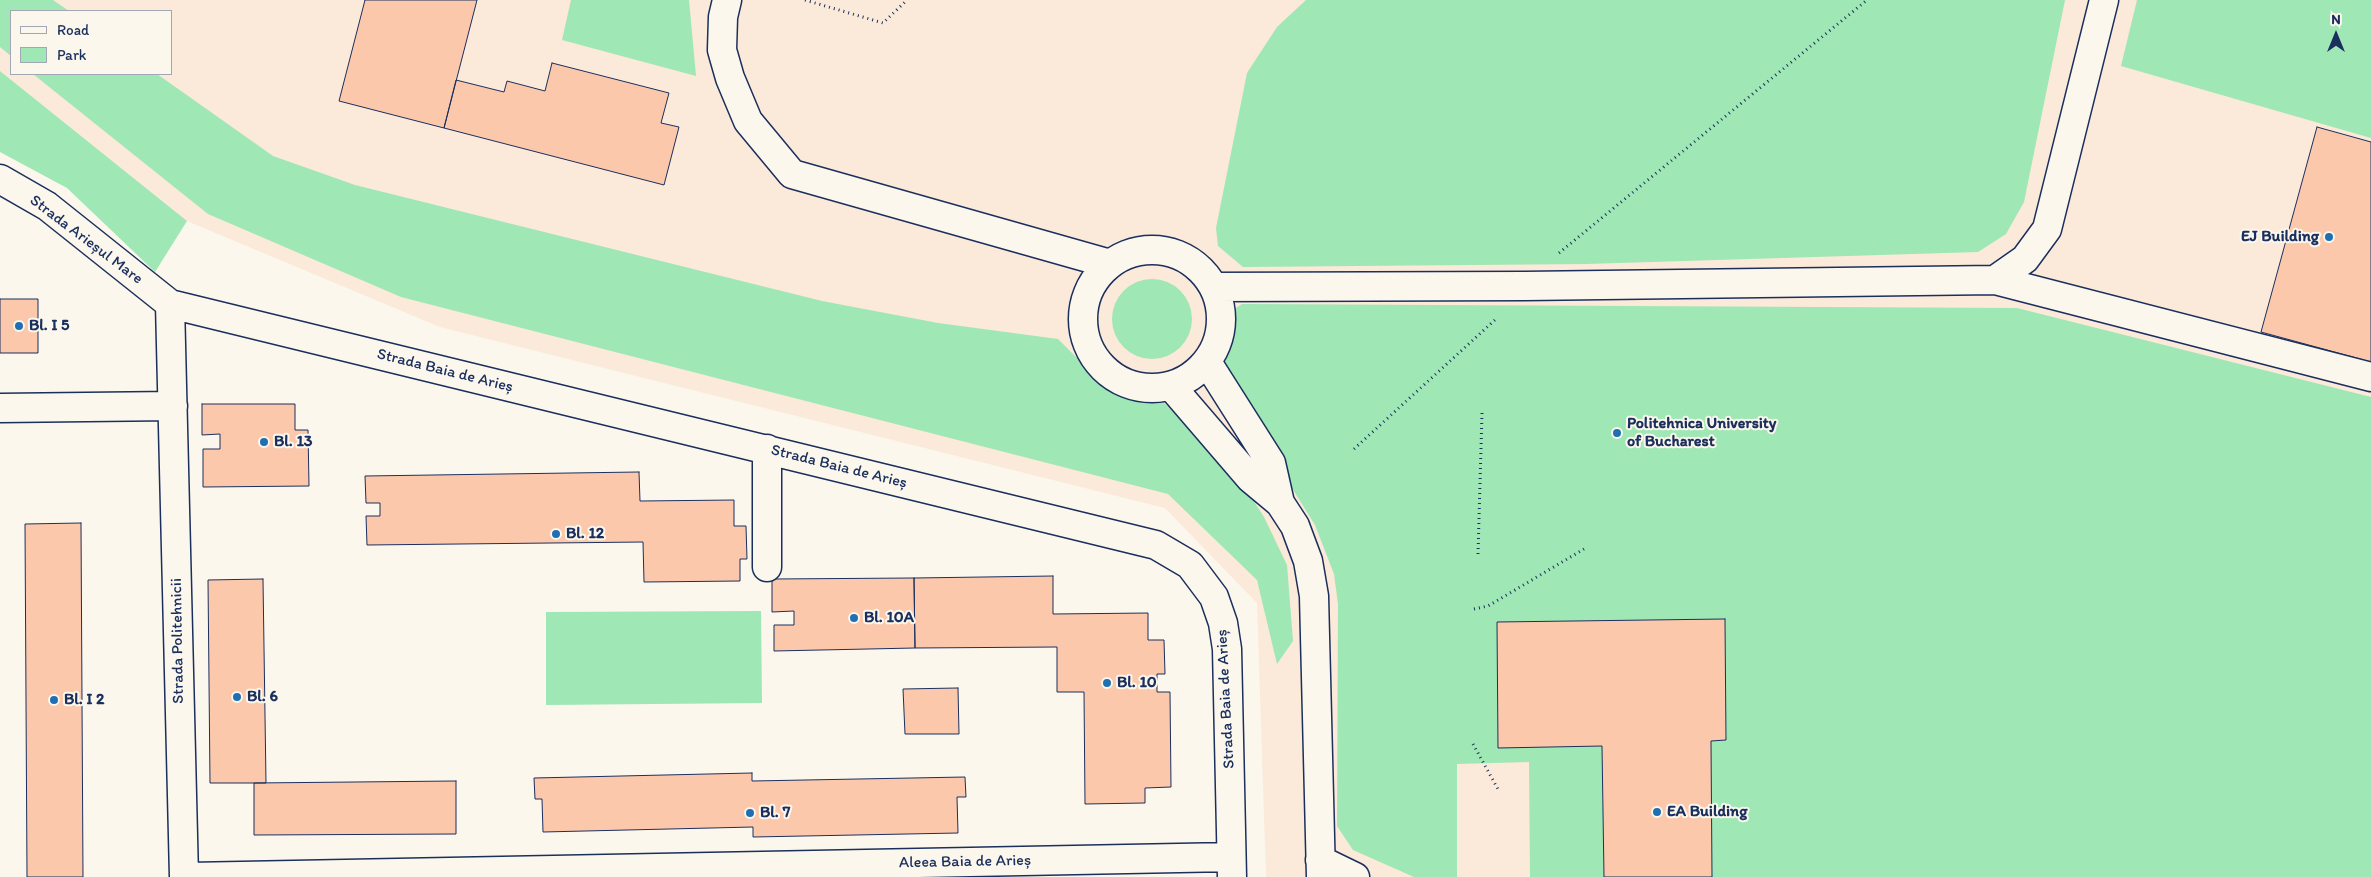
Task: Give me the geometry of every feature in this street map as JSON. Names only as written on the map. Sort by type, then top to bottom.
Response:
[{"type":"street","points":[[727,0],[723,17],[722,50],[730,78],[748,121],[792,174],[1110,264]]},
{"type":"street","points":[[1995,280],[2025,259],[2047,229],[2104,0]]},
{"type":"street","name":"Strada Arieșul Mare","points":[[0,179],[47,206],[170,304]]},
{"type":"street","points":[[1144,250],[1171,252],[1196,265],[1214,287],[1221,306],[1222,326],[1217,345],[1207,362],[1184,381],[1171,386],[1151,389],[1131,385],[1108,372],[1098,362],[1087,345],[1083,325],[1084,305],[1094,282],[1110,264],[1132,252],[1144,250]]},
{"type":"street","points":[[1214,287],[1525,286],[1995,280],[2371,378]]},
{"type":"street","name":"Strada Politehnicii","points":[[170,304],[184,877]]},
{"type":"street","name":"Strada Baia de Arieș","points":[[170,304],[1156,545],[1190,565],[1214,597],[1222,622],[1227,649],[1231,867]]},
{"type":"street","points":[[1207,362],[1271,463],[1280,503]]},
{"type":"street","points":[[1171,386],[1250,478],[1280,503],[1295,526],[1308,561],[1314,596],[1320,868],[1355,877]]},
{"type":"street","points":[[0,408],[173,406]]},
{"type":"street","points":[[767,449],[767,567]]},
{"type":"street","name":"Aleea Baia de Arieș","points":[[189,877],[1231,867]]},
{"type":"path","points":[[805,0],[883,23],[907,0]]},
{"type":"path","points":[[1556,255],[1867,0]]},
{"type":"path","points":[[1354,449],[1483,334],[1503,312]]},
{"type":"path","points":[[1478,554],[1482,413]]},
{"type":"path","points":[[1474,609],[1488,606],[1584,549]]},
{"type":"path","points":[[1474,744],[1499,791]]},
{"type":"shaded area","name":"Politehnica University of Bucharest","points":[[0,0],[2371,0],[2371,877],[1266,877],[1257,603],[1165,508],[440,327],[187,221],[0,71]]},
{"type":"green space","points":[[0,0],[53,0],[68,10],[10,10],[10,55],[0,47]]},
{"type":"green space","points":[[571,0],[689,0],[696,76],[562,40]]},
{"type":"green space","points":[[1306,0],[2065,0],[2024,202],[2006,234],[1978,252],[1586,264],[1243,267],[1218,246],[1216,228],[1247,73],[1277,27]]},
{"type":"green space","points":[[2137,0],[2371,0],[2371,138],[2121,66]]},
{"type":"green space","points":[[0,71],[187,221],[155,272],[67,188],[0,152]]},
{"type":"green space","points":[[34,75],[158,75],[273,156],[355,185],[822,301],[938,323],[1058,339],[1088,369],[1118,387],[1142,396],[1160,399],[1230,464],[1264,517],[1287,565],[1293,641],[1277,664],[1257,580],[1168,494],[401,297],[208,214]]},
{"type":"green space","points":[[1152,279],[1167,282],[1180,291],[1189,304],[1192,319],[1189,334],[1180,347],[1167,356],[1152,359],[1137,356],[1124,347],[1115,334],[1112,319],[1115,304],[1124,291],[1137,282]]},
{"type":"green space","points":[[1242,304],[2017,308],[2371,397],[2371,877],[1712,877],[1711,741],[1726,740],[1724,619],[1497,622],[1498,747],[1602,746],[1604,877],[1530,877],[1529,762],[1457,764],[1457,877],[1414,877],[1353,850],[1337,826],[1338,604],[1334,574],[1315,525],[1216,366],[1229,330],[1230,312]]},
{"type":"green space","points":[[761,611],[762,703],[546,705],[546,612]]},
{"type":"building","points":[[365,0],[477,0],[444,128],[339,101]]},
{"type":"building","points":[[552,63],[669,93],[661,123],[679,127],[664,185],[444,128],[456,80],[504,92],[507,81],[545,91]]},
{"type":"building","name":"EJ Building","points":[[2317,127],[2371,142],[2371,362],[2261,332]]},
{"type":"building","name":"Bl. I 5","points":[[0,299],[38,299],[38,353],[0,353]]},
{"type":"building","name":"Bl. 13","points":[[202,404],[295,404],[295,430],[308,430],[309,486],[203,487],[203,449],[220,449],[220,434],[202,435]]},
{"type":"building","name":"Bl. 12","points":[[639,472],[640,501],[734,500],[734,526],[746,526],[747,559],[740,559],[740,581],[644,582],[643,542],[367,545],[366,516],[380,516],[380,503],[366,503],[365,476]]},
{"type":"building","name":"Bl. I 2","points":[[81,523],[83,877],[27,877],[25,524]]},
{"type":"building","name":"Bl. 10","points":[[1053,576],[1053,614],[1148,613],[1148,640],[1164,640],[1165,674],[1157,674],[1157,692],[1170,692],[1171,787],[1145,788],[1145,803],[1085,804],[1084,692],[1057,692],[1057,647],[915,648],[914,578]]},
{"type":"building","name":"Bl. 10A","points":[[914,578],[915,648],[774,651],[774,625],[794,625],[794,611],[772,612],[772,579]]},
{"type":"building","name":"Bl. 6","points":[[263,579],[266,783],[210,783],[208,580]]},
{"type":"building","name":"EA Building","points":[[1725,619],[1726,740],[1711,741],[1712,877],[1604,877],[1602,746],[1498,748],[1497,622]]},
{"type":"building","points":[[958,688],[959,734],[905,734],[903,689]]},
{"type":"building","name":"Bl. 7","points":[[752,773],[752,781],[965,777],[966,797],[957,797],[958,833],[753,837],[753,827],[543,832],[542,799],[535,799],[534,778]]},
{"type":"building","points":[[456,781],[456,834],[254,835],[254,783]]},
{"type":"place","name":"EJ Building","points":[[2329,237]]},
{"type":"place","name":"Bl. I 5","points":[[19,326]]},
{"type":"place","name":"Politehnica University of Bucharest","points":[[1617,433]]},
{"type":"place","name":"Bl. 13","points":[[264,442]]},
{"type":"place","name":"Bl. 12","points":[[556,534]]},
{"type":"place","name":"Bl. 10A","points":[[854,618]]},
{"type":"place","name":"Bl. 10","points":[[1107,683]]},
{"type":"place","name":"Bl. 6","points":[[237,697]]},
{"type":"place","name":"Bl. I 2","points":[[54,700]]},
{"type":"place","name":"EA Building","points":[[1657,812]]},
{"type":"place","name":"Bl. 7","points":[[750,813]]}]
